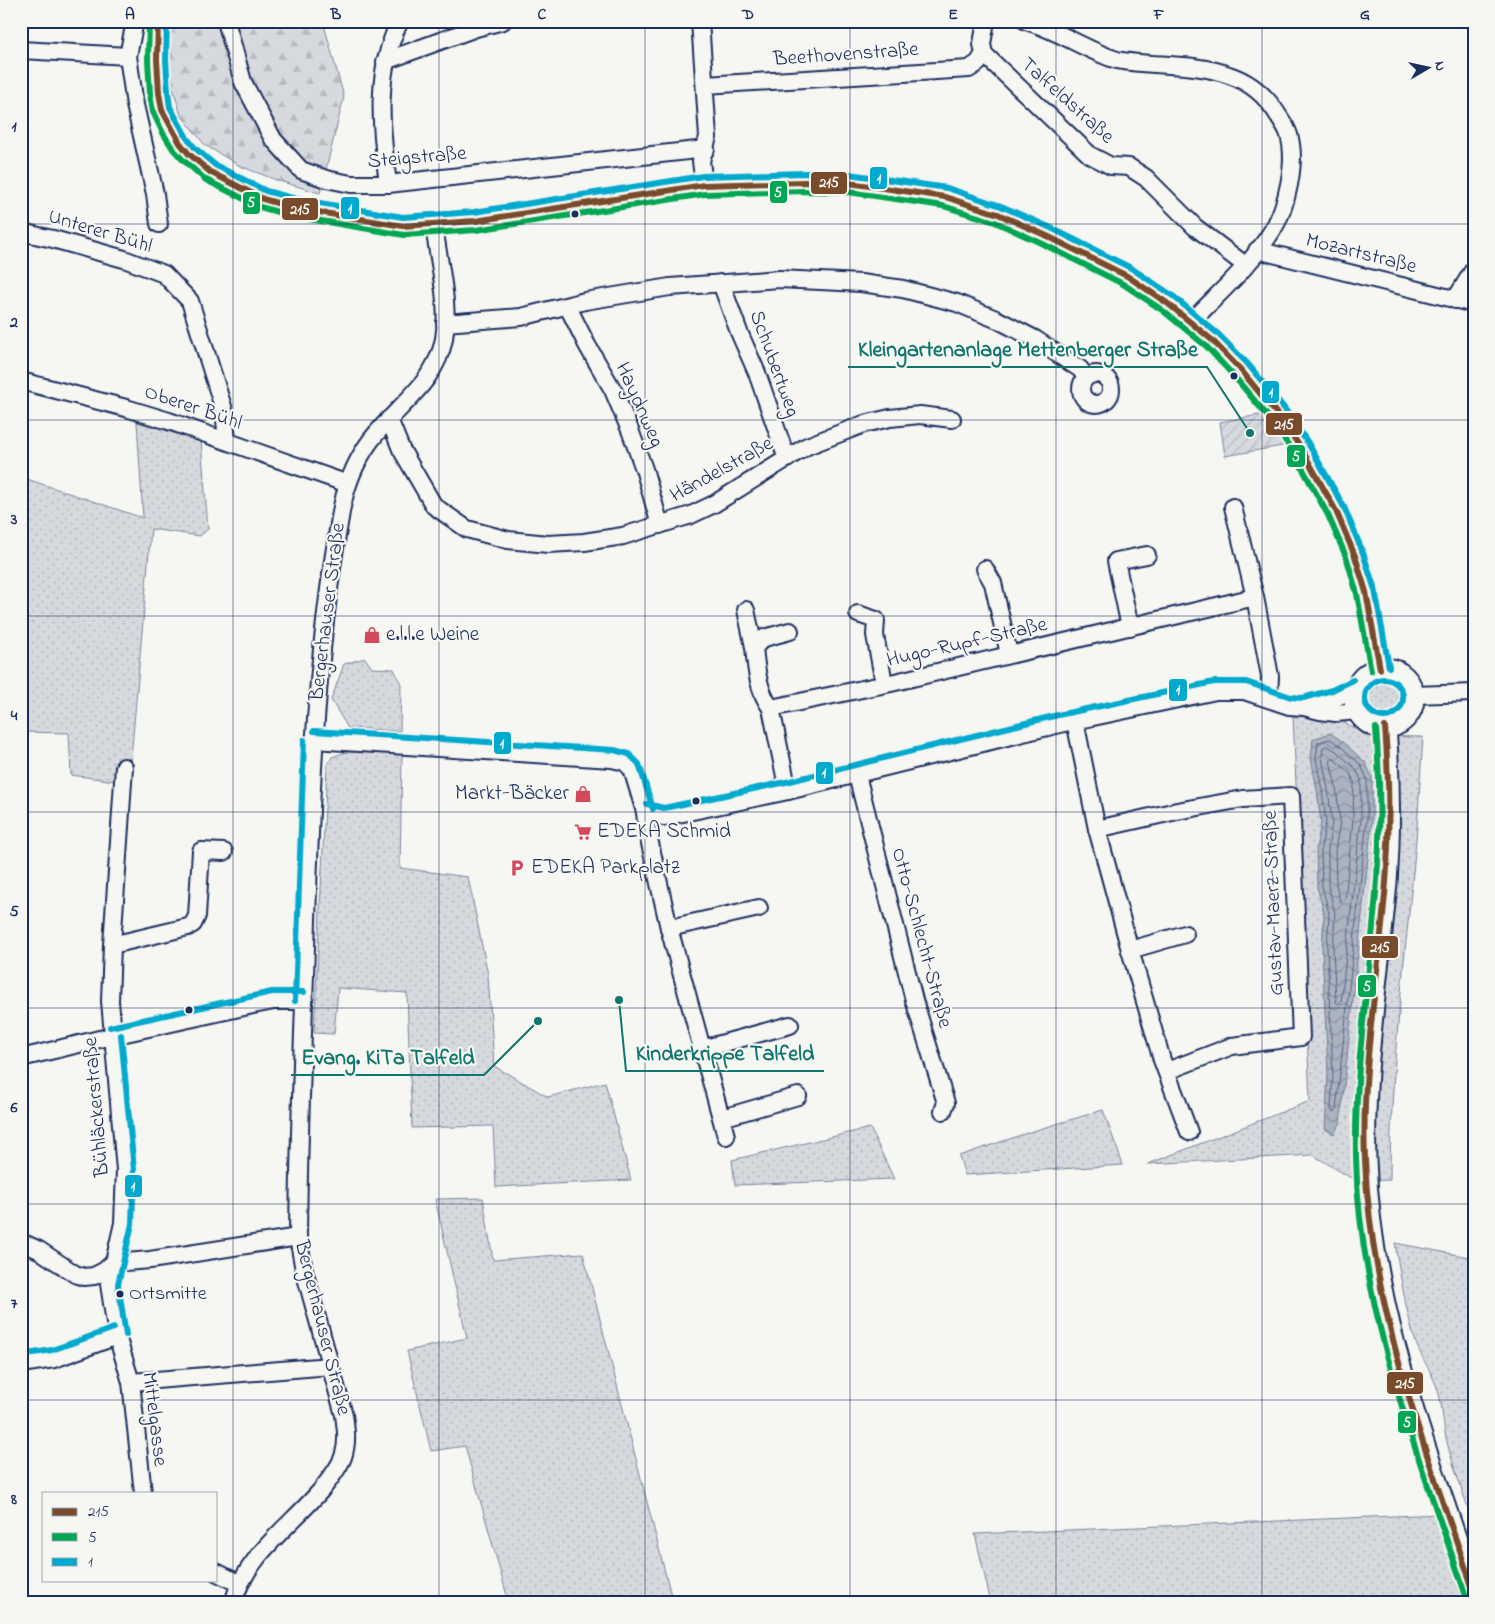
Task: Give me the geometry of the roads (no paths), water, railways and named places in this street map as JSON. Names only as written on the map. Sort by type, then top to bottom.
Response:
[{"type":"main road","points":[[158,21],[157,59],[162,110],[180,143],[189,154],[210,172],[263,199],[294,208],[403,226],[493,218],[704,185],[785,182],[849,183],[945,197],[998,214],[1127,276],[1168,303],[1191,322],[1240,369],[1301,448],[1336,511],[1361,574],[1380,669]]},
{"type":"main road","points":[[1380,669],[1399,673],[1406,679],[1413,695],[1412,704],[1404,719],[1397,724],[1385,727],[1371,724],[1358,712],[1355,696],[1361,680],[1367,674],[1380,669]]},
{"type":"main road","points":[[1385,727],[1388,786],[1386,872],[1365,1101],[1365,1160],[1369,1227],[1381,1293],[1401,1372],[1474,1593]]},
{"type":"street","points":[[135,21],[128,56],[135,105],[155,194],[159,224]]},
{"type":"street","name":"Steigstraße","points":[[226,21],[243,82],[273,139],[301,170],[326,179],[351,184],[388,184],[706,149]]},
{"type":"street","points":[[388,184],[382,114],[382,86],[385,61],[392,36],[400,21]]},
{"type":"street","points":[[385,61],[476,28],[503,21]]},
{"type":"street","points":[[700,21],[708,137],[701,161],[704,185]]},
{"type":"street","points":[[984,54],[982,44],[986,21]]},
{"type":"street","name":"Talfeldstraße","points":[[1026,21],[1117,60],[1212,70],[1231,75],[1264,96],[1273,107],[1289,135],[1292,154],[1290,179],[1284,204],[1272,230],[1245,265],[1191,322]]},
{"type":"street","points":[[21,50],[128,56]]},
{"type":"street","name":"Beethovenstraße","points":[[705,86],[969,69],[978,63],[984,54]]},
{"type":"street","name":"Talfeldstraße","points":[[984,54],[1090,155],[1111,166],[1130,167],[1146,178],[1195,227],[1245,265]]},
{"type":"street","name":"Bergerhauser Straße","points":[[240,1584],[251,1566],[275,1538],[330,1479],[343,1458],[346,1432],[344,1415],[306,1278],[298,1237],[313,740],[317,688],[330,582],[340,513],[348,484],[360,456],[389,419],[430,374],[444,341],[444,292],[434,224]]},
{"type":"street","name":"Unterer Bühl","points":[[21,232],[124,259],[164,274],[190,301],[224,410],[227,442]]},
{"type":"street","name":"Mozartstraße","points":[[1257,250],[1474,304]]},
{"type":"street","points":[[1455,300],[1474,269]]},
{"type":"street","points":[[445,323],[521,317],[586,301],[670,287],[779,279],[861,283],[903,289],[957,302],[1035,339],[1080,369],[1086,377]]},
{"type":"street","name":"Schubertweg","points":[[721,283],[787,459]]},
{"type":"street","name":"Haydnweg","points":[[568,306],[587,345],[613,390],[627,422],[645,472],[660,526]]},
{"type":"street","name":"Oberer Bühl","points":[[21,381],[126,408],[348,484]]},
{"type":"street","name":"Händelstraße","points":[[389,419],[401,449],[434,506],[468,529],[508,540],[548,544],[584,542],[623,536],[691,515],[714,504],[807,446],[864,424],[890,418],[920,415],[952,418]]},
{"type":"street","points":[[1233,507],[1255,598],[1270,676],[1269,699]]},
{"type":"street","points":[[1130,627],[1116,561],[1147,555]]},
{"type":"street","points":[[985,569],[993,583],[1009,654]]},
{"type":"street","name":"Hugo-Rupf-Straße","points":[[771,708],[1255,598]]},
{"type":"street","points":[[746,610],[756,667],[764,698],[771,708],[788,791]]},
{"type":"street","points":[[858,614],[876,620],[875,635],[884,683]]},
{"type":"street","points":[[754,647],[764,638],[790,631]]},
{"type":"street","points":[[1304,707],[1335,698],[1357,688]]},
{"type":"street","points":[[646,812],[664,816],[788,791],[1075,721],[1216,691],[1244,691],[1290,706],[1320,711],[1336,713],[1358,712]]},
{"type":"street","points":[[1413,695],[1474,693]]},
{"type":"street","points":[[1075,721],[1097,829],[1130,950],[1162,1060],[1189,1132]]},
{"type":"street","points":[[313,740],[612,759],[625,762],[632,769],[646,812],[647,830],[669,928],[726,1136]]},
{"type":"street","name":"Bühläckerstraße","points":[[113,1263],[119,1246],[123,1223],[125,1170],[110,1001],[124,767]]},
{"type":"street","name":"Otto-Schlecht-Straße","points":[[856,775],[914,1000],[946,1103],[943,1111]]},
{"type":"street","name":"Gustav-Maerz-Straße","points":[[1097,829],[1177,811],[1234,801],[1291,796],[1301,1037],[1232,1046],[1167,1070]]},
{"type":"street","points":[[112,945],[188,927],[193,924],[197,916],[201,852],[224,852]]},
{"type":"street","points":[[669,928],[758,908]]},
{"type":"street","points":[[1130,950],[1185,934]]},
{"type":"street","points":[[21,1058],[274,1001],[304,1001]]},
{"type":"street","points":[[702,1049],[790,1025]]},
{"type":"street","points":[[722,1118],[798,1096]]},
{"type":"street","points":[[21,1242],[39,1250],[75,1274],[84,1277],[94,1276],[104,1271],[113,1263],[150,1260],[298,1237]]},
{"type":"street","name":"Mittelgasse","points":[[113,1263],[109,1284],[117,1336],[131,1382],[143,1492]]},
{"type":"street","points":[[21,1364],[54,1359],[117,1336]]},
{"type":"street","points":[[131,1382],[331,1366]]},
{"type":"street","points":[[218,1573],[240,1584],[233,1603]]},
{"type":"water","points":[[1330,733],[1365,762],[1372,777],[1372,820],[1340,1124],[1334,1134],[1325,1129],[1328,1074],[1322,951],[1324,913],[1317,887],[1316,848],[1321,823],[1311,758],[1313,739]]},
{"type":"place","name":"Kleingartenanlage Mettenberger Straße","points":[[1250,433]]},
{"type":"place","name":"e.l.l.e Weine","points":[[372,635]]},
{"type":"place","name":"Markt-Bäcker","points":[[583,794]]},
{"type":"place","name":"EDEKA Schmid","points":[[583,832]]},
{"type":"place","name":"EDEKA Parkplatz","points":[[517,868]]},
{"type":"place","name":"Kinderkrippe Talfeld","points":[[619,1000]]},
{"type":"place","name":"Evang. KiTa Talfeld","points":[[538,1021]]},
{"type":"place","name":"Ortsmitte","points":[[120,1294]]}]
